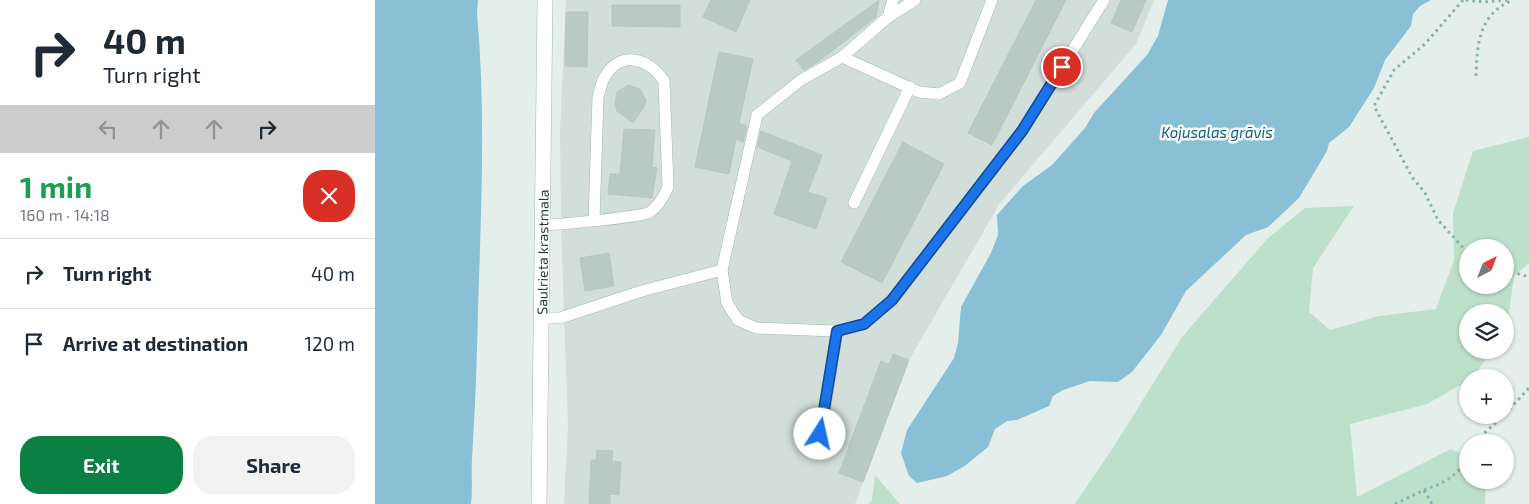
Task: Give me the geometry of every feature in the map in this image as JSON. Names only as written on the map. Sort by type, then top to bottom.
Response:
[{"type":"street","name":"Saulrieta krastmala","points":[[539,504],[545,0]]},
{"type":"lane","points":[[888,17],[893,0]]},
{"type":"lane","points":[[915,0],[888,17],[842,56],[801,80],[757,114],[723,270],[727,303],[738,320],[756,328],[837,331],[864,324],[892,300],[1022,131],[1104,0]]},
{"type":"lane","points":[[842,56],[919,92],[939,94],[959,83],[992,0]]},
{"type":"lane","points":[[543,225],[594,220],[649,213],[661,201],[668,187],[664,81],[656,68],[644,61],[629,60],[614,67],[604,78],[598,98],[594,220]]},
{"type":"lane","points":[[854,203],[910,88]]},
{"type":"lane","points":[[541,318],[560,318],[642,290],[723,270]]},
{"type":"lane","points":[[818,452],[837,331]]},
{"type":"path","points":[[1459,243],[1438,220],[1425,193],[1412,177],[1375,106],[1394,70],[1425,44],[1464,0],[1483,2],[1512,0]]},
{"type":"path","points":[[1476,76],[1477,44],[1485,24],[1496,9],[1512,0]]},
{"type":"path","points":[[1514,273],[1529,277]]},
{"type":"path","points":[[1514,404],[1529,388]]},
{"type":"path","points":[[1483,434],[1494,424]]},
{"type":"path","points":[[1395,504],[1438,485],[1459,472]]},
{"type":"path","points":[[1424,490],[1431,504]]},
{"type":"shaded area","points":[[566,0],[1154,0],[1136,44],[1000,203],[909,360],[855,504],[564,504],[568,425],[561,225],[560,130]]},
{"type":"green space","points":[[1529,137],[1529,263],[1514,276],[1514,239],[1459,239],[1459,294],[1511,294],[1510,304],[1459,304],[1459,359],[1486,359],[1479,369],[1459,369],[1459,386],[1427,404],[1350,424],[1357,497],[1451,449],[1459,452],[1459,489],[1486,489],[1485,504],[1075,504],[1113,448],[1182,337],[1268,238],[1305,208],[1354,206],[1313,268],[1309,312],[1330,330],[1379,316],[1436,309],[1454,260],[1453,213],[1473,151]]},
{"type":"green space","points":[[875,475],[900,504],[868,504],[872,500]]},
{"type":"water","points":[[375,0],[478,0],[482,162],[471,504],[375,504]]},
{"type":"water","name":"Kojusalas grāvis","points":[[1168,0],[1431,0],[1420,6],[1413,14],[1411,26],[1385,60],[1374,88],[1349,127],[1329,143],[1327,151],[1299,198],[1268,227],[1246,235],[1186,291],[1161,335],[1132,372],[1118,382],[1090,381],[1063,390],[1053,396],[1049,406],[1017,420],[1007,421],[995,429],[988,447],[966,465],[947,476],[917,483],[909,476],[901,453],[907,430],[954,358],[958,343],[961,307],[991,253],[998,235],[997,215],[1023,186],[1052,165],[1085,128],[1094,113],[1147,55],[1158,36]]},
{"type":"building","points":[[711,0],[750,0],[736,32],[703,17]]},
{"type":"building","points":[[879,0],[876,17],[819,61],[804,70],[796,60]]},
{"type":"building","points":[[1036,0],[1066,0],[992,145],[968,133]]},
{"type":"building","points":[[1121,0],[1146,0],[1132,32],[1111,23]]},
{"type":"building","points":[[612,5],[680,5],[680,27],[612,26]]},
{"type":"building","points":[[566,12],[588,12],[587,67],[565,66]]},
{"type":"building","points":[[719,52],[753,59],[739,123],[747,126],[743,142],[736,139],[729,174],[695,167]]},
{"type":"building","points":[[628,85],[640,89],[646,100],[644,107],[633,123],[617,111],[615,105],[617,92]]},
{"type":"building","points":[[624,129],[655,130],[652,167],[657,168],[652,198],[608,194],[610,174],[620,174]]},
{"type":"building","points":[[761,131],[822,155],[808,192],[827,198],[816,229],[774,214],[792,161],[757,147]]},
{"type":"building","points":[[903,142],[944,164],[882,283],[841,262]]},
{"type":"building","points":[[609,253],[614,286],[585,291],[580,258]]},
{"type":"building","points":[[893,354],[909,360],[863,482],[839,473],[881,361],[889,364]]},
{"type":"building","points":[[597,450],[613,451],[612,461],[621,462],[619,495],[610,494],[610,504],[589,504],[591,460],[596,460]]},
{"type":"route","points":[[820,434],[837,331],[864,324],[892,300],[1022,131],[1062,67]]}]
